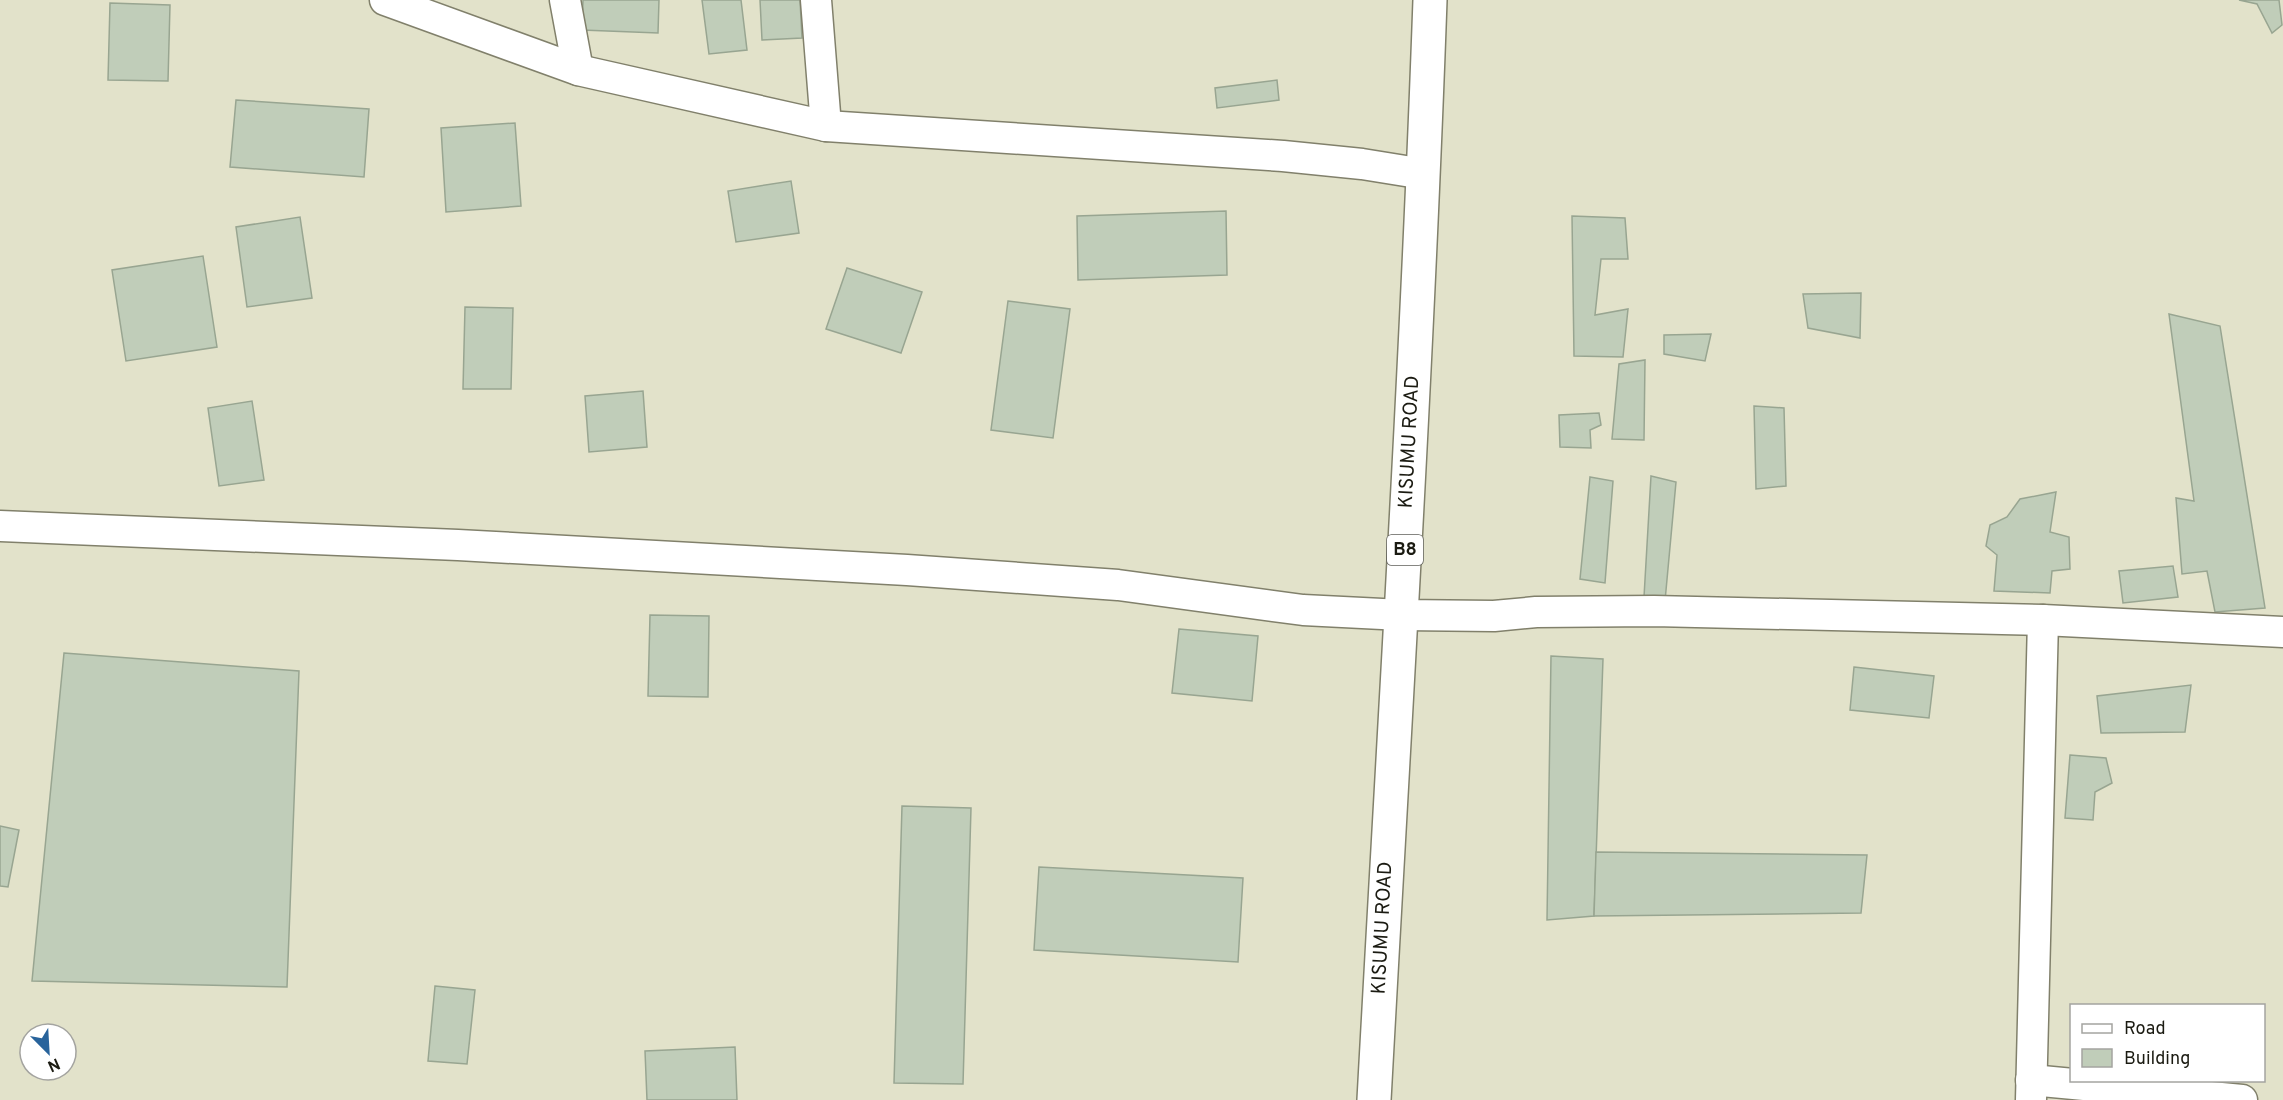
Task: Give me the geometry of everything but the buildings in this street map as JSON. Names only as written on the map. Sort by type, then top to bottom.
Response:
[{"type":"highway","name":"KISUMU ROAD","points":[[1374,1100],[1424,174],[1430,0]]},
{"type":"street","points":[[385,0],[578,70],[826,126],[1283,156],[1362,164],[1424,174]]},
{"type":"street","points":[[565,0],[578,70]]},
{"type":"street","points":[[816,0],[826,126]]},
{"type":"street","points":[[0,526],[458,545],[907,570],[1118,585],[1304,610],[1401,615],[1494,616],[1536,612],[1654,611],[2043,620],[2283,633]]},
{"type":"street","points":[[2043,620],[2031,1090],[2242,1100]]}]
